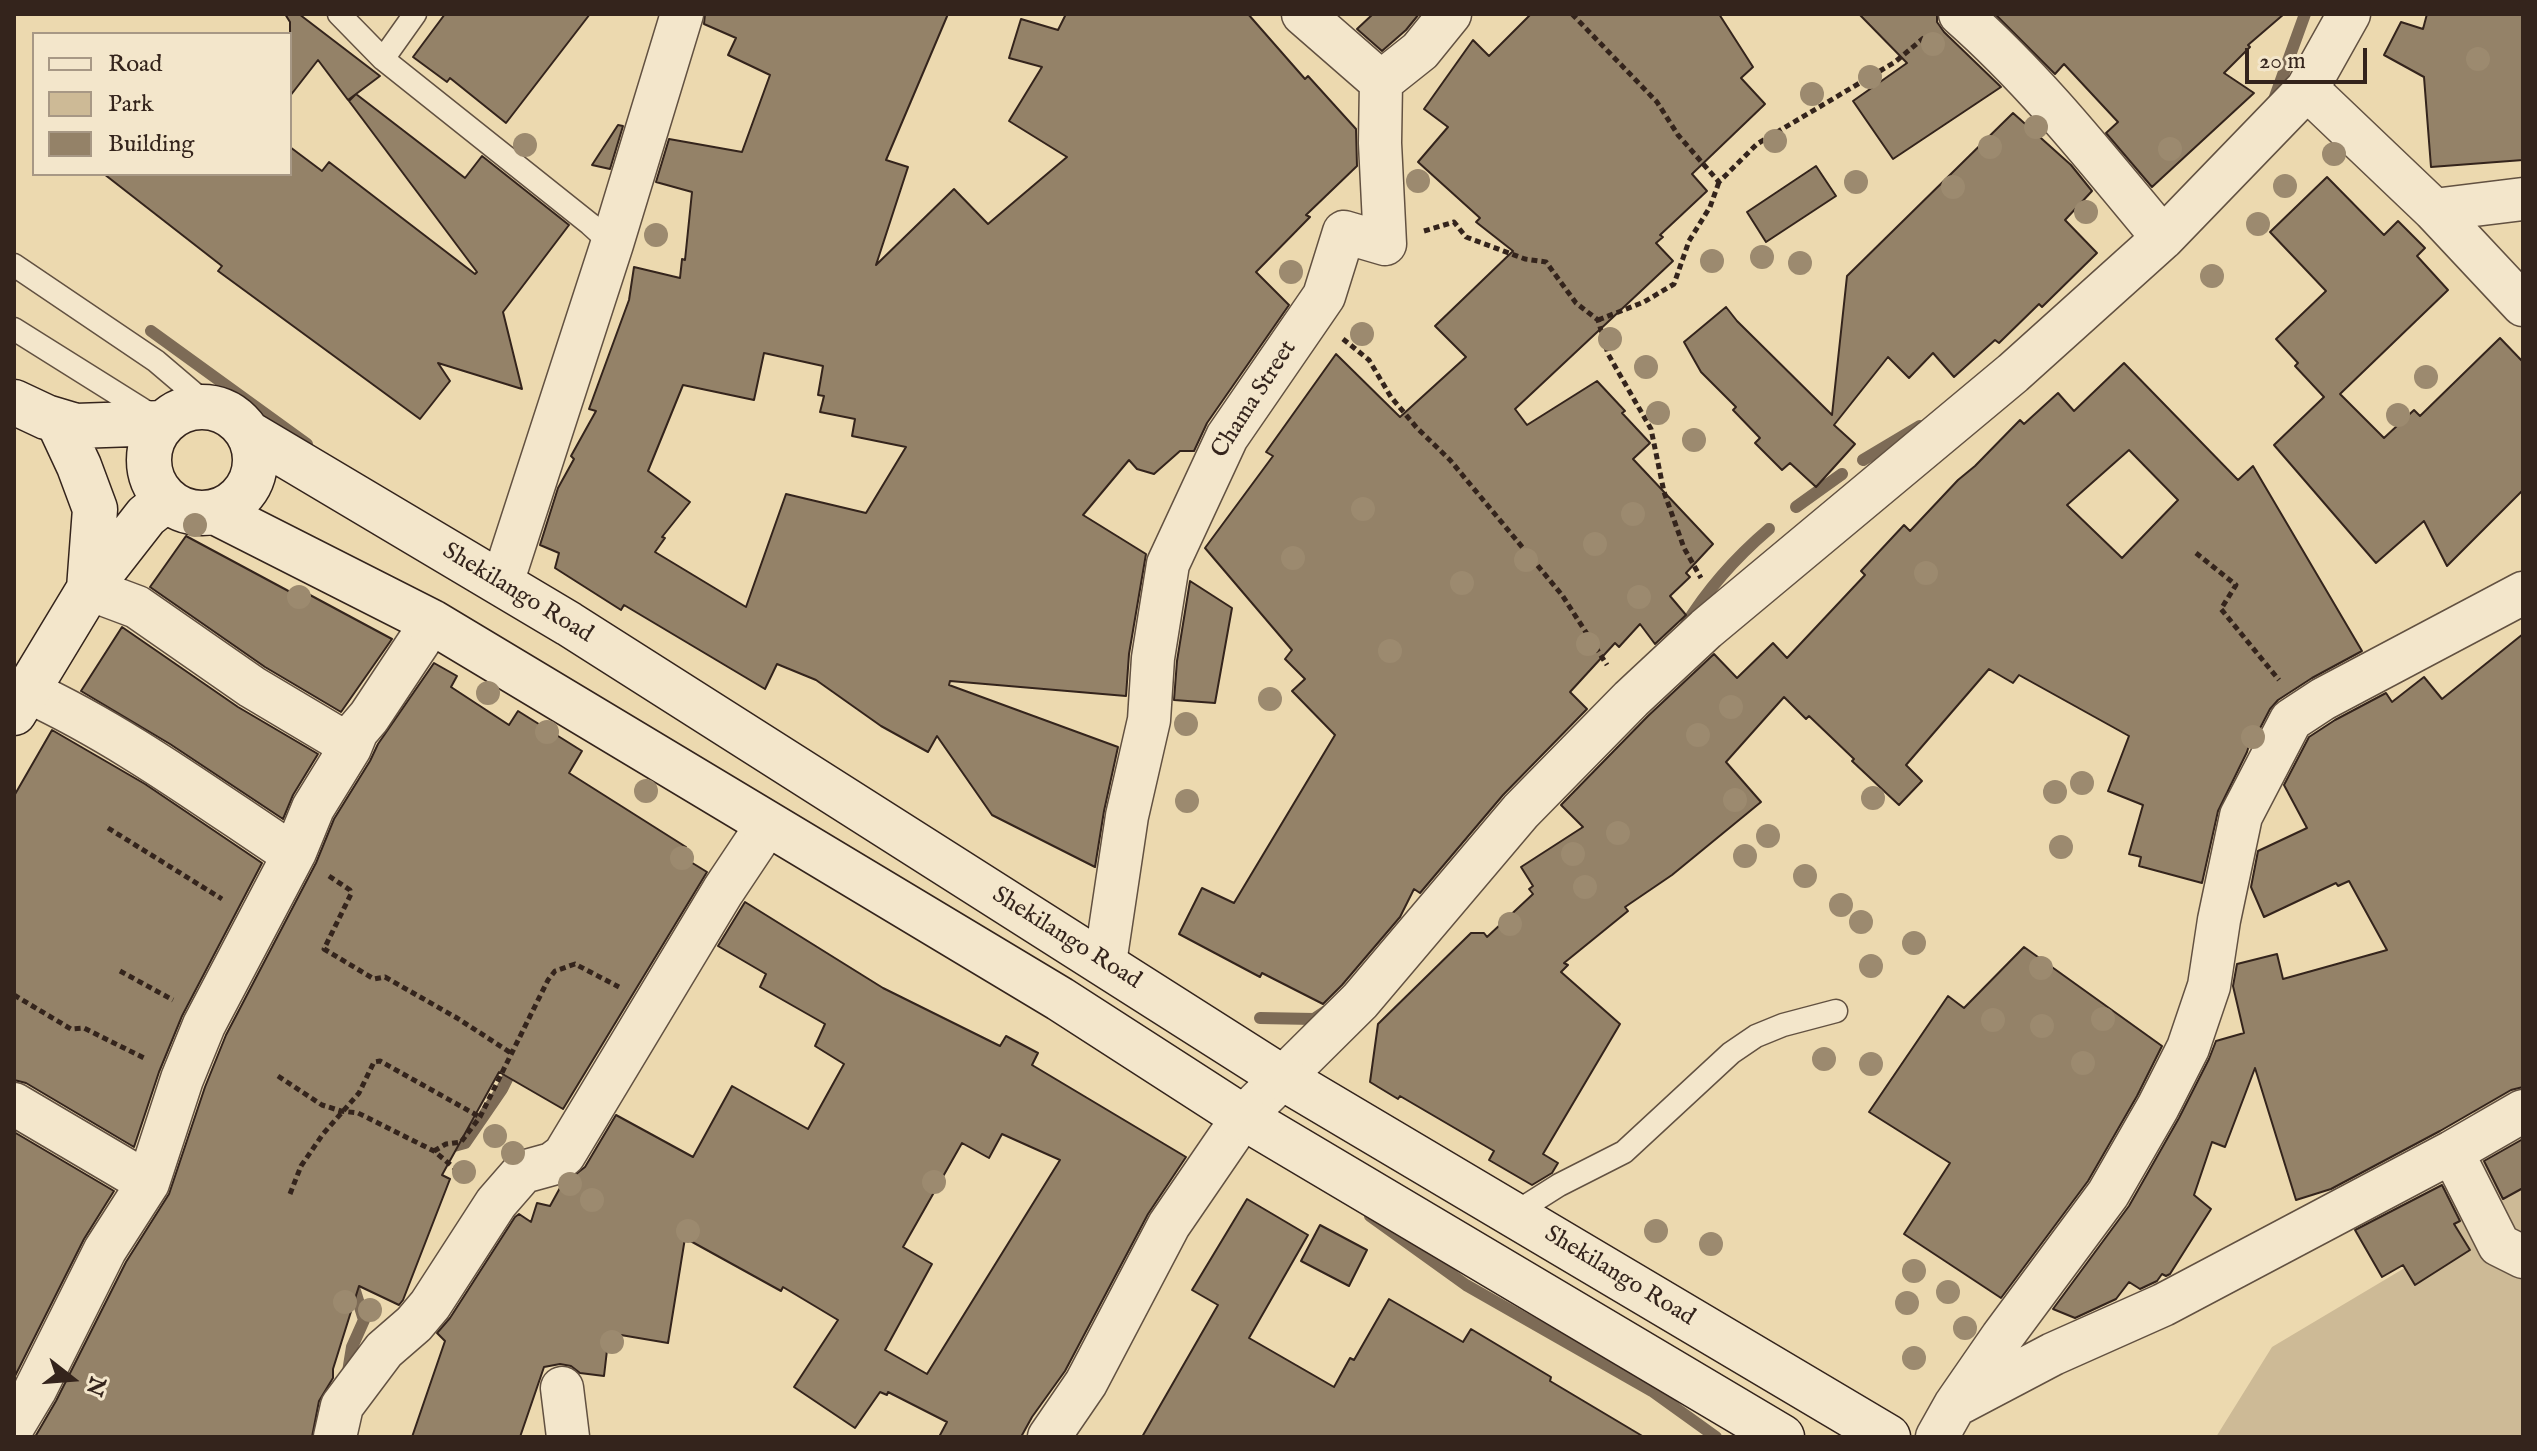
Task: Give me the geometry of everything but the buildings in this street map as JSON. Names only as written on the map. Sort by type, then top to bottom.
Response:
[{"type":"main road","points":[[14,402],[76,426],[163,423]]},
{"type":"main road","points":[[215,512],[237,500],[252,479],[255,455],[248,433],[232,415],[210,407],[185,409],[163,423],[152,441],[149,463],[154,483],[166,500],[190,512],[215,512],[423,617],[1060,999],[1243,1117],[1782,1437]]},
{"type":"main road","points":[[58,421],[95,509],[89,589]]},
{"type":"main road","name":"Shekilango Road","points":[[248,433],[502,583],[1283,1078],[1888,1437]]},
{"type":"main road","points":[[20,702],[89,589],[146,516],[166,500]]},
{"type":"street","points":[[502,583],[612,244],[682,14]]},
{"type":"street","points":[[1303,14],[1381,82],[1380,143],[1385,244]]},
{"type":"street","points":[[1381,82],[1420,51],[1450,14]]},
{"type":"street","points":[[1049,1437],[1086,1383],[1169,1225],[1243,1117],[1360,1001],[1521,811],[1631,699],[1706,629],[2013,373],[2163,238],[2307,89],[2349,14]]},
{"type":"street","points":[[1945,24],[1991,42],[2059,112],[2163,238]]},
{"type":"street","points":[[2307,89],[2434,210],[2523,305]]},
{"type":"street","points":[[2434,210],[2523,199]]},
{"type":"street","name":"Chama Street","points":[[1105,963],[1127,816],[1149,720],[1153,658],[1168,564],[1227,437],[1324,296],[1344,232],[1385,244]]},
{"type":"street","points":[[89,589],[137,607],[252,687],[341,740]]},
{"type":"street","points":[[1946,1421],[2108,1194],[2188,1048],[2209,986],[2241,816],[2291,720],[2323,699],[2523,593]]},
{"type":"street","points":[[180,1077],[289,850],[307,798],[341,740],[423,617]]},
{"type":"street","points":[[14,1425],[35,1390],[105,1250],[148,1183],[180,1077],[205,1017],[227,979],[254,919],[289,850],[357,731],[369,717],[423,617]]},
{"type":"street","points":[[20,702],[65,708],[118,738],[289,850]]},
{"type":"street","points":[[335,1437],[342,1406],[384,1350],[430,1305],[496,1203],[523,1172],[552,1164],[564,1155],[723,891],[767,825]]},
{"type":"street","points":[[14,1104],[148,1183]]},
{"type":"street","points":[[1946,1421],[2053,1354],[2163,1305],[2452,1152],[2523,1111]]},
{"type":"street","points":[[2452,1152],[2499,1245],[2523,1257]]},
{"type":"street","points":[[562,1388],[568,1437]]},
{"type":"lane","points":[[339,14],[383,59],[612,244]]},
{"type":"lane","points":[[383,59],[415,14]]},
{"type":"lane","points":[[14,265],[156,361],[210,407]]},
{"type":"lane","points":[[14,329],[163,423]]},
{"type":"lane","points":[[1517,1216],[1529,1204],[1559,1185],[1624,1152],[1731,1053],[1756,1036],[1783,1025],[1836,1011]]},
{"type":"path","points":[[1572,14],[1657,102],[1678,135],[1719,182]]},
{"type":"path","points":[[1598,320],[1644,302],[1674,284],[1689,241],[1710,207],[1719,182],[1757,144],[1895,62],[1945,24]]},
{"type":"path","points":[[1385,244],[1454,222],[1466,237],[1525,259],[1546,262],[1576,303],[1598,320],[1608,354],[1651,429],[1664,492],[1684,548],[1707,590],[1706,629]]},
{"type":"path","points":[[1324,296],[1342,338],[1369,360],[1391,397],[1450,460],[1562,595],[1631,699]]},
{"type":"path","points":[[2196,553],[2236,585],[2221,609],[2279,679],[2291,720]]},
{"type":"path","points":[[108,828],[254,919]]},
{"type":"path","points":[[289,850],[350,890],[349,900],[324,949],[374,979],[385,977],[511,1053]]},
{"type":"path","points":[[434,1151],[446,1144],[461,1142],[480,1117],[555,971],[575,964],[655,1006]]},
{"type":"path","points":[[120,971],[205,1017]]},
{"type":"path","points":[[14,995],[71,1029],[84,1028],[180,1077]]},
{"type":"path","points":[[290,1194],[301,1166],[341,1111],[359,1093],[374,1062],[380,1061],[480,1117]]},
{"type":"path","points":[[278,1076],[322,1105],[358,1113],[434,1151],[496,1203]]},
{"type":"green space","points":[[2523,1075],[2523,1437],[2216,1437],[2272,1347],[2413,1263],[2482,1093]]},
{"type":"waterway","points":[[2272,105],[2305,14]]},
{"type":"waterway","points":[[151,331],[307,444]]},
{"type":"waterway","points":[[1863,460],[1920,426]]},
{"type":"waterway","points":[[1796,507],[1842,474]]},
{"type":"waterway","points":[[1685,626],[1723,574],[1769,529]]},
{"type":"waterway","points":[[1260,1018],[1314,1019],[1326,1011]]},
{"type":"waterway","points":[[443,1149],[465,1143],[502,1089],[515,1063]]},
{"type":"waterway","points":[[1370,1216],[1466,1285],[1652,1391],[1716,1437]]},
{"type":"waterway","points":[[347,1378],[352,1347],[364,1320],[352,1281]]}]
